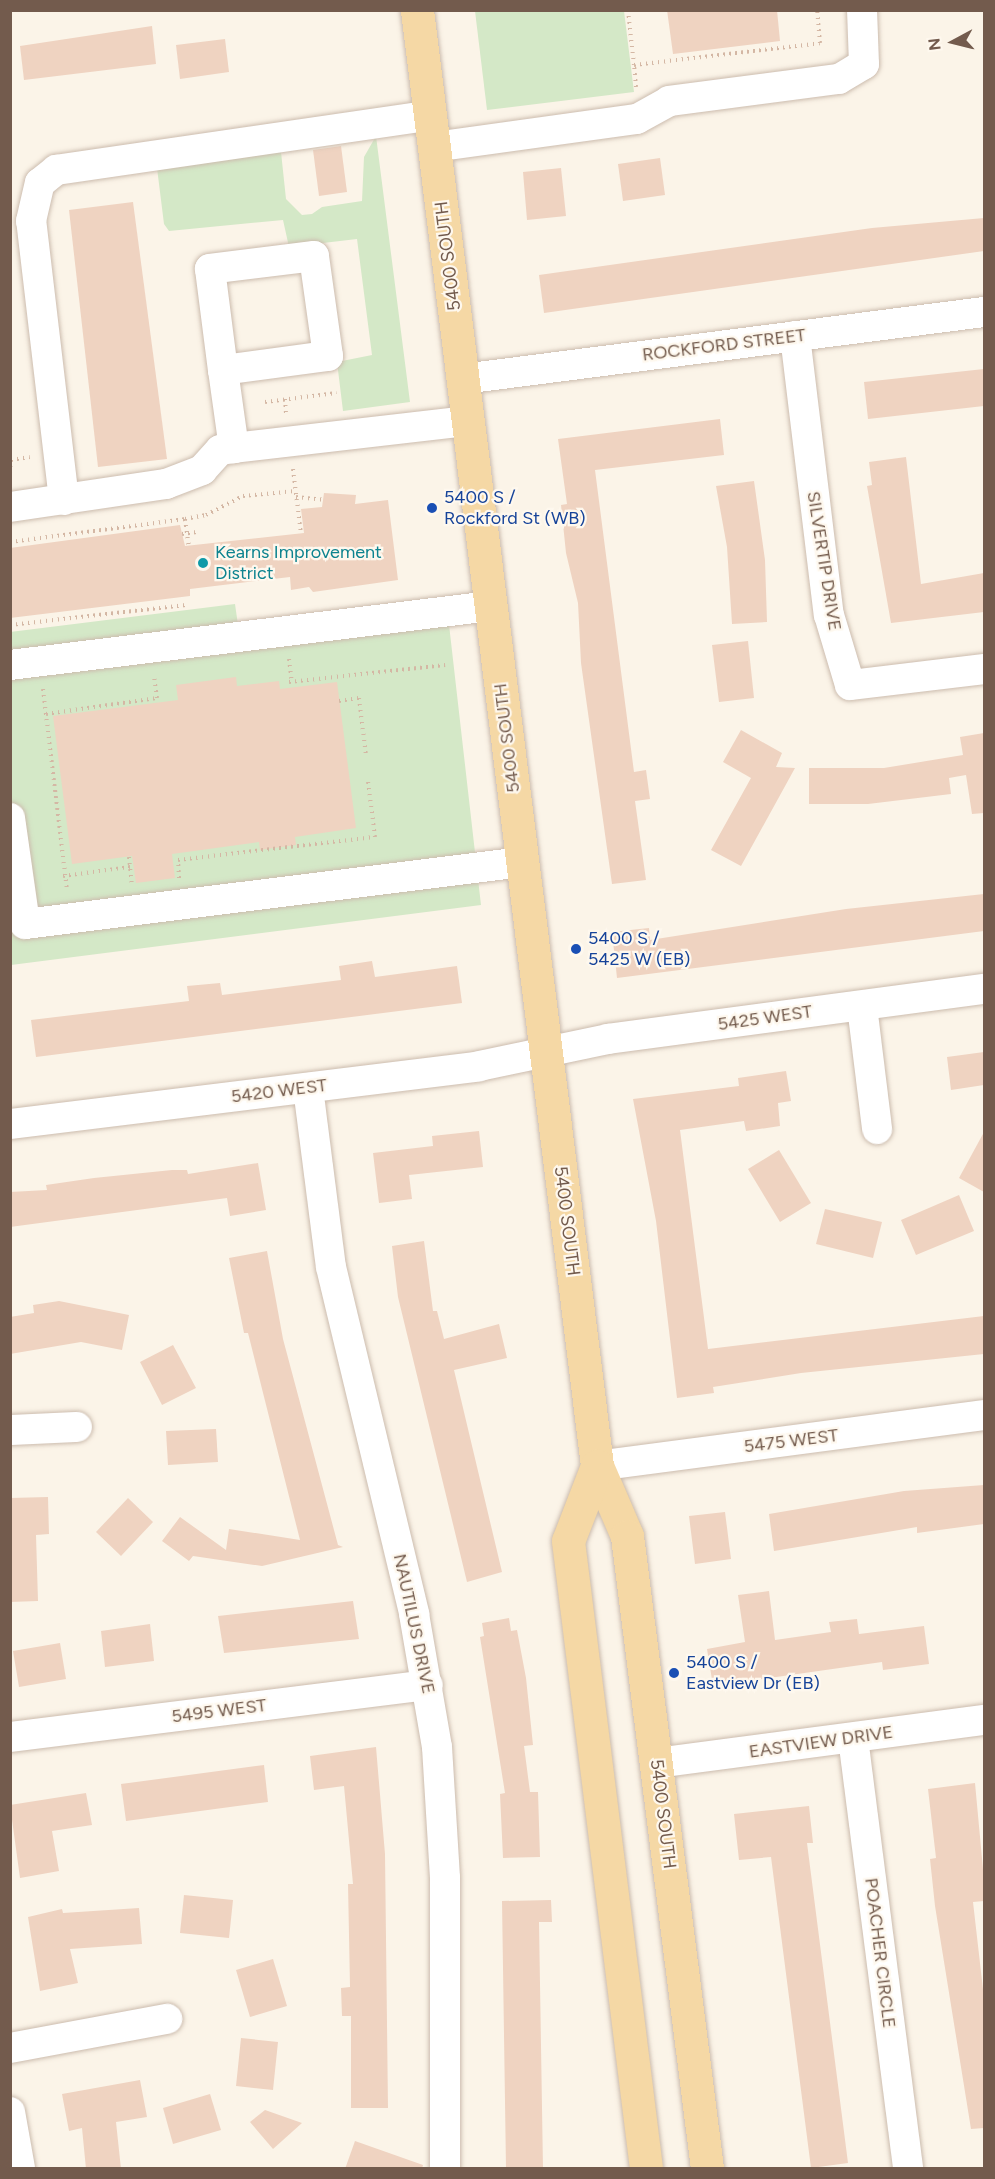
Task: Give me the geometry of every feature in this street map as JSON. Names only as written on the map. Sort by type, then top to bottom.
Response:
[{"type":"main road","name":"5400 SOUTH","points":[[417,10],[597,1466],[627,1536],[707,2169]]},
{"type":"main road","name":"5400 SOUTH","points":[[597,1466],[568,1541],[646,2169]]},
{"type":"street","points":[[64,500],[31,221],[40,183],[56,170],[432,131],[637,119],[669,101],[839,79],[864,64],[861,10]]},
{"type":"street","points":[[224,370],[328,356],[315,256],[210,270],[234,448]]},
{"type":"street","name":"ROCKFORD STREET","points":[[463,380],[984,312]]},
{"type":"street","name":"SILVERTIP DRIVE","points":[[795,336],[829,615],[850,686],[984,669]]},
{"type":"street","points":[[10,507],[166,484],[202,470],[220,450],[468,421]]},
{"type":"street","points":[[10,665],[491,606]]},
{"type":"street","points":[[10,818],[18,925],[522,862]]},
{"type":"street","name":"5425 WEST","points":[[546,1053],[608,1039],[984,989]]},
{"type":"street","points":[[862,1006],[877,1130]]},
{"type":"street","name":"5420 WEST","points":[[10,1124],[479,1066],[546,1053]]},
{"type":"street","name":"NAUTILUS DRIVE","points":[[308,1088],[331,1268],[428,1685],[444,1819],[445,2169]]},
{"type":"street","name":"5475 WEST","points":[[597,1466],[984,1416]]},
{"type":"street","points":[[10,1430],[77,1427]]},
{"type":"street","name":"5495 WEST","points":[[10,1737],[428,1685]]},
{"type":"street","name":"EASTVIEW DRIVE","points":[[657,1763],[984,1720]]},
{"type":"street","name":"POACHER CIRCLE","points":[[853,1738],[908,2169]]},
{"type":"street","points":[[10,2048],[167,2019]]},
{"type":"street","points":[[10,2112],[20,2169]]},
{"type":"path","points":[[628,10],[634,65]]},
{"type":"path","points":[[265,402],[336,393]]},
{"type":"path","points":[[285,399],[286,414]]},
{"type":"path","points":[[292,467],[301,534]]},
{"type":"path","points":[[10,542],[185,519],[206,515],[243,496],[295,491]]},
{"type":"path","points":[[296,497],[323,500]]},
{"type":"path","points":[[185,519],[185,534],[189,546]]},
{"type":"path","points":[[185,534],[197,532]]},
{"type":"path","points":[[10,625],[186,605]]},
{"type":"path","points":[[289,654],[290,682],[445,665]]},
{"type":"path","points":[[46,714],[157,698],[154,675],[166,674]]},
{"type":"path","points":[[42,686],[64,876],[69,899]]},
{"type":"path","points":[[339,701],[359,698],[366,756]]},
{"type":"path","points":[[168,884],[180,883],[178,860],[375,837],[368,781]]},
{"type":"path","points":[[129,857],[132,887],[144,886]]},
{"type":"path","points":[[64,876],[130,867]]},
{"type":"green space","points":[[475,11],[624,11],[634,92],[487,110]]},
{"type":"green space","points":[[376,136],[410,402],[343,411],[337,362],[372,355],[357,239],[289,247],[283,220],[169,231],[164,224],[157,168],[281,152],[286,199],[302,215],[312,214],[322,207],[362,201],[364,157]]},
{"type":"green space","points":[[235,604],[239,632],[447,607],[481,905],[11,965],[10,632]]},
{"type":"building","points":[[667,10],[777,10],[780,41],[673,54]]},
{"type":"building","points":[[152,26],[156,64],[24,80],[20,46]]},
{"type":"building","points":[[225,39],[229,72],[180,79],[176,45]]},
{"type":"building","points":[[341,146],[347,192],[319,196],[313,150]]},
{"type":"building","points":[[660,158],[665,195],[623,201],[618,164]]},
{"type":"building","points":[[561,168],[566,216],[527,220],[523,172]]},
{"type":"building","points":[[133,202],[167,459],[98,467],[69,210]]},
{"type":"building","points":[[984,218],[984,251],[544,313],[539,275],[872,228]]},
{"type":"building","points":[[984,369],[984,406],[868,419],[864,382]]},
{"type":"building","points":[[720,419],[724,455],[595,470],[634,772],[646,770],[650,799],[635,801],[646,880],[612,884],[581,663],[578,603],[566,553],[561,505],[567,504],[558,439]]},
{"type":"building","points":[[906,457],[921,584],[984,573],[984,612],[891,623],[867,486],[872,485],[869,462]]},
{"type":"building","points":[[754,481],[765,560],[767,622],[732,624],[727,547],[716,486]]},
{"type":"building","name":"Kearns Improvement District","points":[[324,493],[356,495],[355,504],[388,500],[398,580],[313,592],[309,587],[291,590],[290,577],[190,589],[190,596],[10,618],[10,548],[180,525],[185,546],[304,533],[301,509],[322,507]]},
{"type":"building","points":[[748,641],[754,698],[719,702],[712,645]]},
{"type":"building","points":[[236,677],[237,686],[279,681],[280,689],[337,682],[356,828],[295,837],[296,845],[260,850],[259,842],[172,854],[175,878],[136,883],[132,856],[72,864],[53,716],[178,700],[176,685]]},
{"type":"building","points":[[741,730],[782,753],[776,767],[795,768],[741,866],[711,850],[751,778],[723,762]]},
{"type":"building","points":[[984,733],[984,813],[972,814],[966,775],[949,778],[951,794],[868,804],[809,804],[809,768],[884,768],[963,755],[960,737]]},
{"type":"building","points":[[984,894],[984,931],[617,978],[612,932],[649,928],[650,940],[846,909]]},
{"type":"building","points":[[372,961],[375,977],[457,966],[462,1003],[36,1057],[31,1020],[189,1001],[187,986],[220,983],[222,995],[341,980],[339,966]]},
{"type":"building","points":[[984,1052],[984,1085],[951,1090],[947,1057]]},
{"type":"building","points":[[786,1071],[791,1101],[778,1103],[780,1126],[746,1131],[744,1121],[680,1130],[708,1349],[984,1316],[984,1354],[801,1373],[713,1387],[714,1393],[677,1398],[656,1221],[633,1099],[739,1086],[738,1078]]},
{"type":"building","points":[[479,1131],[483,1167],[409,1175],[412,1199],[379,1203],[373,1153],[433,1146],[432,1136]]},
{"type":"building","points":[[984,1132],[984,1192],[959,1178]]},
{"type":"building","points":[[779,1150],[811,1203],[780,1222],[748,1169]]},
{"type":"building","points":[[258,1163],[266,1210],[230,1216],[227,1198],[10,1227],[10,1192],[47,1190],[46,1185],[94,1178],[172,1170],[187,1170],[188,1174]]},
{"type":"building","points":[[959,1195],[974,1231],[916,1255],[901,1220]]},
{"type":"building","points":[[825,1209],[882,1222],[873,1258],[816,1244]]},
{"type":"building","points":[[424,1241],[433,1311],[437,1311],[444,1339],[499,1324],[507,1358],[454,1370],[502,1572],[467,1582],[398,1297],[392,1246]]},
{"type":"building","points":[[267,1251],[283,1339],[338,1545],[343,1547],[262,1566],[193,1556],[189,1561],[162,1541],[180,1517],[226,1550],[229,1529],[300,1540],[248,1333],[244,1333],[229,1258]]},
{"type":"building","points":[[59,1301],[129,1315],[122,1350],[81,1342],[10,1354],[10,1317],[34,1313],[33,1305]]},
{"type":"building","points":[[173,1345],[196,1388],[162,1405],[140,1362]]},
{"type":"building","points":[[216,1429],[218,1462],[168,1465],[166,1431]]},
{"type":"building","points":[[984,1485],[984,1524],[917,1533],[917,1527],[774,1551],[769,1514],[904,1491]]},
{"type":"building","points":[[48,1497],[49,1534],[36,1535],[38,1601],[10,1602],[10,1498]]},
{"type":"building","points":[[128,1498],[153,1522],[121,1556],[96,1532]]},
{"type":"building","points":[[725,1512],[731,1559],[695,1564],[689,1516]]},
{"type":"building","points":[[769,1591],[775,1640],[831,1632],[829,1622],[857,1619],[859,1634],[924,1626],[929,1664],[883,1670],[882,1662],[713,1686],[707,1649],[745,1642],[738,1595]]},
{"type":"building","points":[[353,1601],[359,1639],[224,1653],[218,1616]]},
{"type":"building","points":[[509,1618],[511,1631],[517,1630],[526,1678],[533,1745],[524,1746],[530,1792],[538,1792],[540,1857],[503,1858],[500,1794],[505,1793],[480,1637],[484,1636],[482,1623]]},
{"type":"building","points":[[150,1624],[154,1661],[105,1667],[101,1631]]},
{"type":"building","points":[[60,1643],[66,1679],[19,1687],[13,1651]]},
{"type":"building","points":[[376,1747],[385,1854],[388,2108],[351,2108],[351,2016],[342,2016],[341,1988],[350,1987],[348,1884],[353,1884],[344,1786],[314,1790],[310,1756]]},
{"type":"building","points":[[264,1765],[268,1802],[126,1821],[121,1784]]},
{"type":"building","points":[[975,1783],[984,1880],[984,1901],[973,1902],[984,1998],[984,2128],[971,2129],[935,1906],[930,1859],[936,1858],[928,1789]]},
{"type":"building","points":[[86,1793],[92,1825],[52,1831],[59,1871],[20,1878],[10,1805]]},
{"type":"building","points":[[809,1806],[813,1843],[807,1843],[848,2163],[811,2168],[771,1857],[739,1860],[734,1814]]},
{"type":"building","points":[[184,1895],[233,1900],[229,1938],[180,1933]]},
{"type":"building","points":[[551,1900],[552,1922],[539,1922],[543,2169],[506,2169],[502,1901]]},
{"type":"building","points":[[139,1908],[142,1944],[70,1949],[78,1983],[40,1991],[28,1917],[62,1909],[63,1913]]},
{"type":"building","points":[[273,1959],[287,2006],[250,2017],[236,1970]]},
{"type":"building","points":[[241,2038],[278,2042],[273,2090],[236,2086]]},
{"type":"building","points":[[140,2080],[147,2117],[116,2122],[121,2169],[86,2169],[82,2128],[69,2131],[62,2094]]},
{"type":"building","points":[[210,2094],[221,2130],[173,2144],[163,2108]]},
{"type":"building","points":[[265,2110],[302,2123],[273,2149],[250,2122]]},
{"type":"building","points":[[355,2141],[423,2165],[422,2169],[345,2169]]},
{"type":"place","name":"5400 S / Rockford St (WB)","points":[[432,508]]},
{"type":"place","name":"Kearns Improvement District","points":[[203,563]]},
{"type":"place","name":"5400 S / 5425 W (EB)","points":[[576,949]]},
{"type":"place","name":"5400 S / Eastview Dr (EB)","points":[[674,1673]]}]
